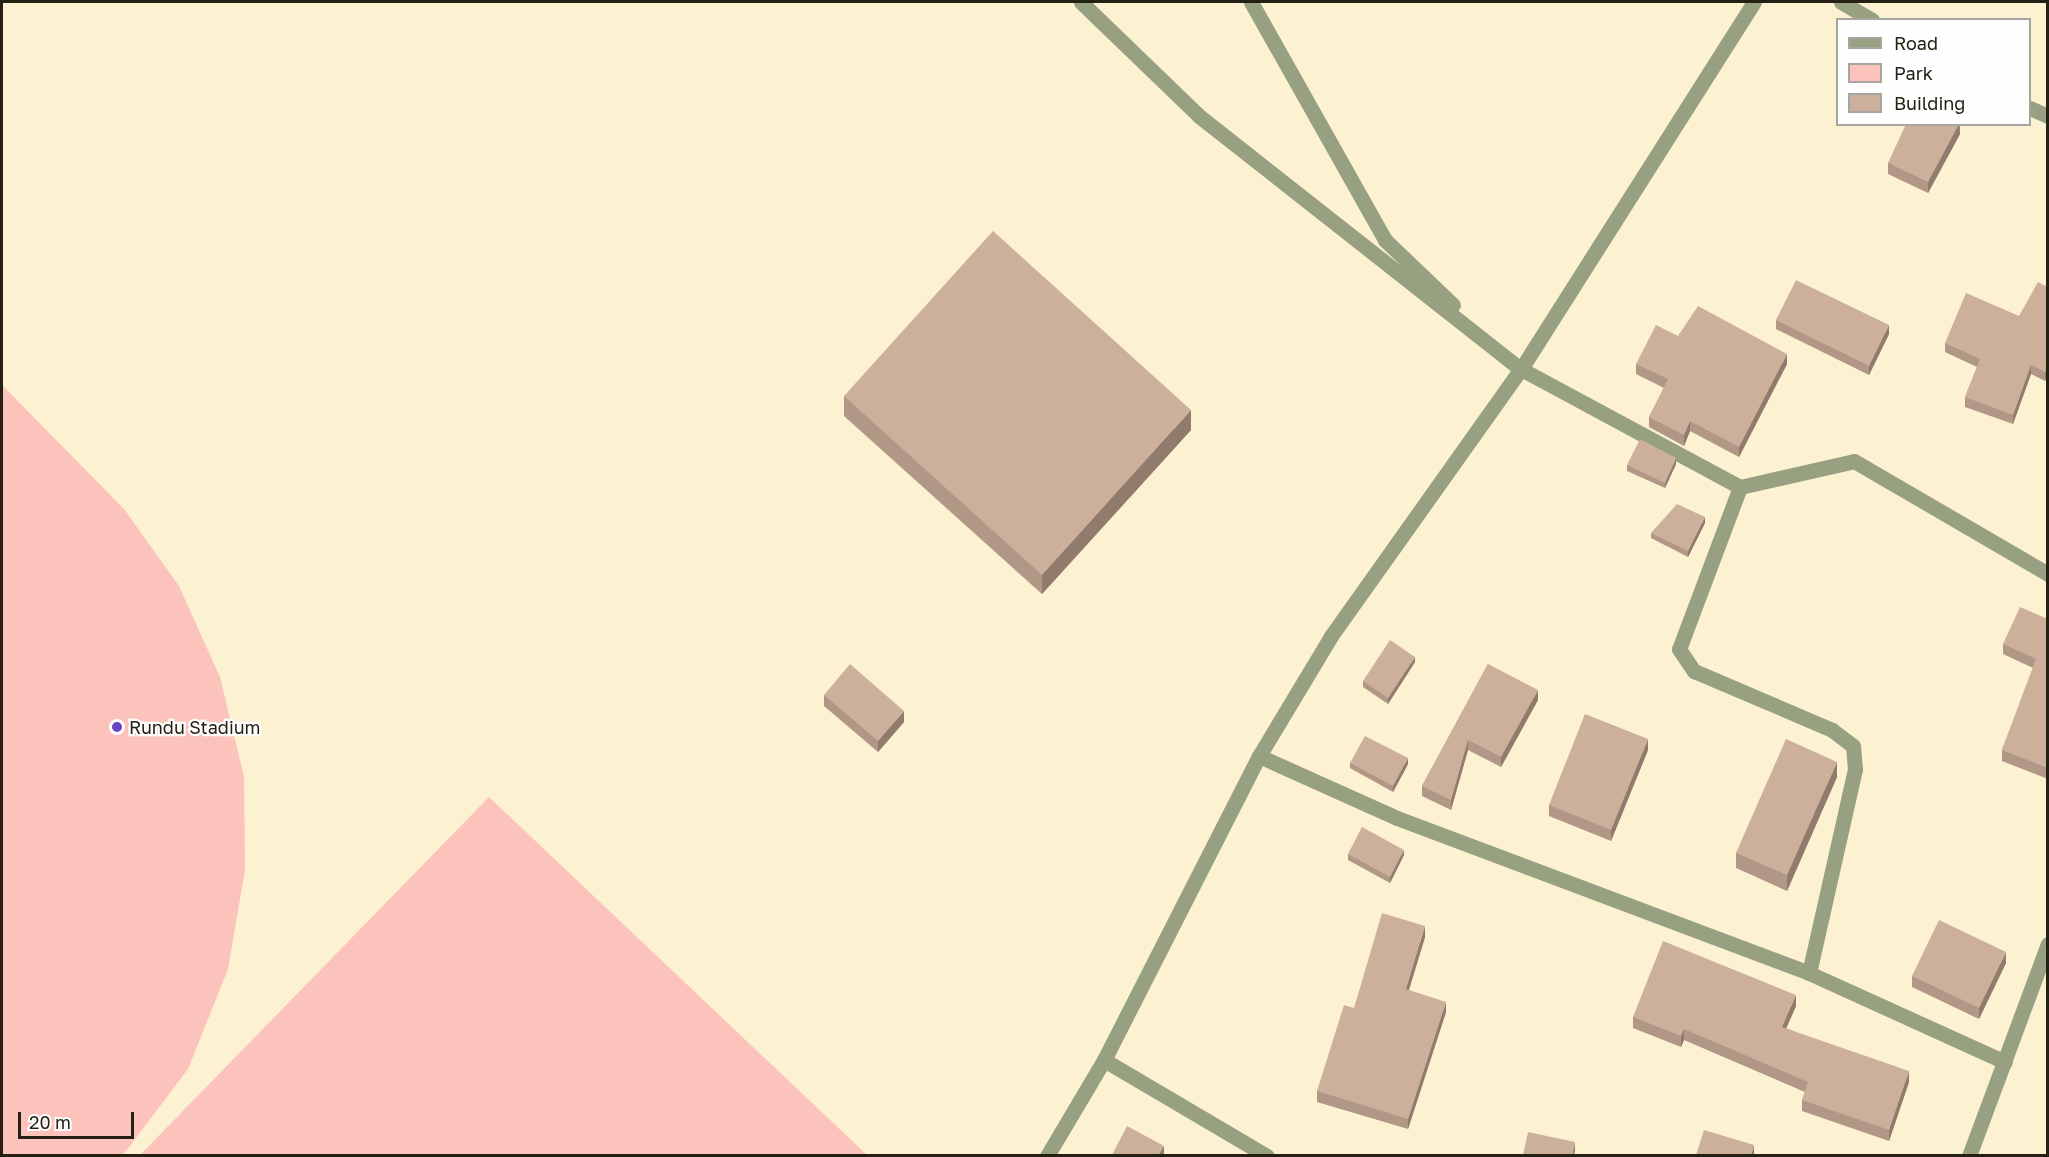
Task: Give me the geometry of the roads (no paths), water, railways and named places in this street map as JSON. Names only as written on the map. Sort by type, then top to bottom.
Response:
[{"type":"street","points":[[1081,2],[1199,116],[1521,369],[1740,487],[1854,462],[2048,574]]},
{"type":"street","points":[[1251,2],[1385,240],[1521,369]]},
{"type":"street","points":[[1047,1155],[1104,1060],[1259,756],[1331,636],[1521,369],[1754,2]]},
{"type":"street","points":[[1841,2],[1869,18]]},
{"type":"street","points":[[2031,108],[2048,116]]},
{"type":"street","points":[[1740,487],[1679,649],[1694,671],[1832,730],[1853,746],[1855,769],[1809,973]]},
{"type":"street","points":[[1259,756],[1397,818],[1809,973],[2005,1062]]},
{"type":"street","points":[[1969,1155],[2048,944]]},
{"type":"street","points":[[1104,1060],[1267,1155]]},
{"type":"place","name":"Rundu Stadium","points":[[117,727]]}]
